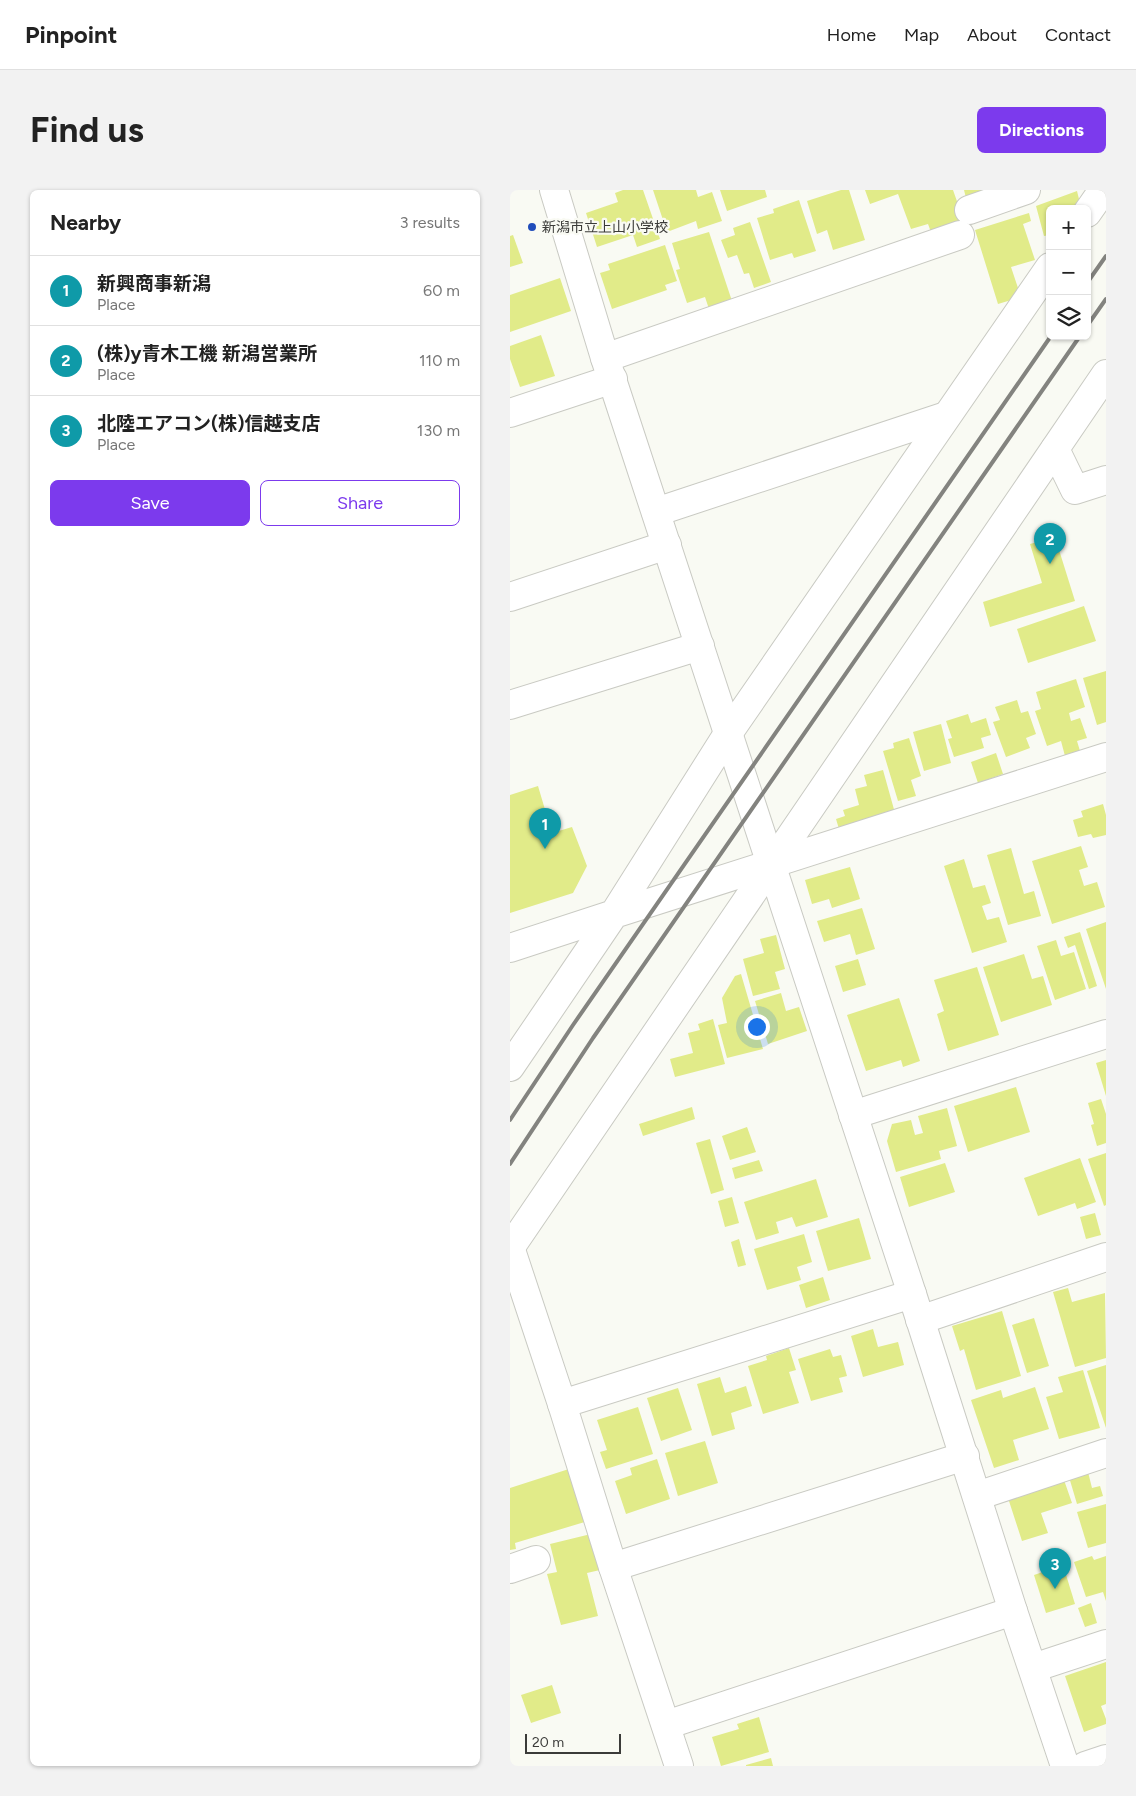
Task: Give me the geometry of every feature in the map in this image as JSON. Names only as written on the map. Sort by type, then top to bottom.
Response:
[{"type":"street","points":[[555,190],[609,369],[1065,1766]]},
{"type":"street","points":[[969,210],[1026,190]]},
{"type":"street","points":[[1091,207],[1103,190]]},
{"type":"street","points":[[510,413],[609,369],[960,235]]},
{"type":"street","points":[[510,1067],[614,914],[728,732],[1046,273]]},
{"type":"street","points":[[679,1766],[510,1247],[1106,374]]},
{"type":"street","points":[[656,512],[946,416]]},
{"type":"street","points":[[1055,449],[1074,490],[1106,480]]},
{"type":"street","points":[[510,597],[667,545]]},
{"type":"street","points":[[510,705],[700,646]]},
{"type":"street","points":[[510,948],[1106,757]]},
{"type":"street","points":[[853,1115],[1106,1034]]},
{"type":"street","points":[[920,1320],[1106,1257]]},
{"type":"street","points":[[562,1404],[912,1294]]},
{"type":"street","points":[[977,1496],[1106,1453]]},
{"type":"street","points":[[613,1568],[965,1456]]},
{"type":"street","points":[[510,1569],[536,1560]]},
{"type":"street","points":[[666,1725],[1013,1611]]},
{"type":"street","points":[[1033,1668],[1106,1644]]},
{"type":"street","points":[[1085,1766],[1106,1759]]},
{"type":"building","points":[[623,190],[643,190],[660,239],[637,247],[633,235],[597,247],[586,213],[618,202],[615,193]]},
{"type":"building","points":[[653,190],[696,190],[698,197],[712,192],[722,221],[698,229],[696,221],[667,232]]},
{"type":"building","points":[[720,190],[765,190],[767,197],[727,211]]},
{"type":"building","points":[[841,190],[849,190],[865,240],[833,250],[827,230],[817,234],[807,201]]},
{"type":"building","points":[[865,190],[953,190],[965,224],[932,235],[928,224],[911,229],[898,194],[870,204]]},
{"type":"building","points":[[964,190],[991,190],[966,198]]},
{"type":"building","points":[[1077,191],[1080,203],[1079,205],[1046,205],[1046,236],[1044,236],[1036,206]]},
{"type":"building","points":[[799,200],[816,251],[794,258],[792,253],[770,260],[757,218],[774,213],[773,209]]},
{"type":"building","points":[[1029,213],[1031,221],[1023,224],[1035,260],[1011,267],[1021,297],[998,304],[975,230]]},
{"type":"building","points":[[750,222],[771,282],[754,288],[749,273],[744,274],[737,255],[728,258],[721,240],[735,235],[733,228]]},
{"type":"building","points":[[709,232],[732,301],[709,309],[705,297],[687,303],[676,270],[680,269],[672,243]]},
{"type":"building","points":[[513,235],[523,263],[510,267],[510,236]]},
{"type":"building","points":[[665,245],[677,281],[665,285],[667,290],[612,309],[600,273],[610,270],[608,264]]},
{"type":"building","points":[[560,278],[571,311],[510,332],[510,295]]},
{"type":"building","points":[[541,335],[555,376],[520,387],[510,359],[510,346]]},
{"type":"building","points":[[1055,537],[1075,601],[990,627],[983,602],[1042,583],[1030,544]]},
{"type":"building","points":[[1084,606],[1096,641],[1028,663],[1017,629]]},
{"type":"building","points":[[1106,671],[1106,722],[1097,725],[1083,678]]},
{"type":"building","points":[[1076,679],[1085,707],[1069,713],[1071,721],[1080,718],[1087,738],[1077,741],[1080,751],[1065,756],[1061,741],[1047,746],[1035,711],[1041,709],[1036,692]]},
{"type":"building","points":[[1017,700],[1021,713],[1028,711],[1036,734],[1026,738],[1030,748],[1006,757],[993,722],[1000,720],[995,707]]},
{"type":"building","points":[[968,714],[971,723],[986,718],[991,735],[981,738],[984,748],[954,757],[948,739],[952,738],[946,721]]},
{"type":"building","points":[[941,724],[951,763],[924,771],[913,732]]},
{"type":"building","points":[[909,738],[921,776],[911,780],[916,796],[898,801],[883,751],[894,748],[893,743]]},
{"type":"building","points":[[996,753],[1003,774],[978,783],[971,762]]},
{"type":"building","points":[[883,770],[895,813],[839,829],[836,819],[845,816],[843,810],[859,805],[855,789],[867,786],[864,775]]},
{"type":"building","points":[[538,786],[552,833],[572,827],[587,866],[573,893],[510,913],[510,795]]},
{"type":"building","points":[[1103,804],[1106,815],[1106,835],[1093,838],[1091,834],[1078,837],[1073,820],[1083,817],[1081,811]]},
{"type":"building","points":[[1081,846],[1088,867],[1079,870],[1084,886],[1097,882],[1105,907],[1052,924],[1032,861]]},
{"type":"building","points":[[1011,848],[1024,894],[1034,891],[1041,916],[1008,925],[987,855]]},
{"type":"building","points":[[964,859],[973,888],[985,885],[991,903],[982,906],[987,920],[999,917],[1007,942],[972,953],[944,866]]},
{"type":"building","points":[[850,867],[860,899],[832,908],[829,899],[812,904],[805,880]]},
{"type":"building","points":[[862,908],[875,949],[856,955],[850,934],[824,942],[817,921]]},
{"type":"building","points":[[1106,922],[1106,989],[1086,929]]},
{"type":"building","points":[[1080,932],[1097,986],[1089,989],[1075,945],[1068,948],[1064,937]]},
{"type":"building","points":[[776,935],[785,969],[775,972],[780,989],[753,996],[743,959],[764,953],[760,939]]},
{"type":"building","points":[[1056,940],[1061,956],[1074,952],[1086,989],[1055,1000],[1037,946]]},
{"type":"building","points":[[1024,954],[1032,979],[1043,976],[1052,1005],[1001,1022],[983,967]]},
{"type":"building","points":[[858,959],[866,985],[843,992],[835,966]]},
{"type":"building","points":[[977,967],[999,1035],[948,1051],[937,1014],[944,1011],[934,980]]},
{"type":"building","points":[[741,974],[763,1049],[727,1058],[718,1025],[727,1023],[722,998],[735,976]]},
{"type":"building","points":[[781,993],[786,1011],[799,1007],[807,1031],[768,1044],[755,1001]]},
{"type":"building","points":[[899,998],[920,1061],[903,1067],[901,1060],[866,1071],[847,1015]]},
{"type":"building","points":[[713,1019],[725,1064],[675,1077],[670,1059],[693,1053],[688,1033],[700,1030],[698,1024]]},
{"type":"building","points":[[1106,1060],[1106,1096],[1096,1063]]},
{"type":"building","points":[[1016,1087],[1030,1132],[968,1152],[954,1106]]},
{"type":"building","points":[[1101,1099],[1106,1114],[1106,1143],[1097,1146],[1091,1125],[1094,1124],[1088,1103]]},
{"type":"building","points":[[692,1107],[695,1119],[643,1136],[639,1124]]},
{"type":"building","points":[[947,1108],[957,1146],[939,1151],[941,1159],[896,1172],[887,1141],[892,1124],[911,1120],[915,1135],[923,1133],[918,1116]]},
{"type":"building","points":[[747,1127],[756,1152],[730,1160],[722,1136]]},
{"type":"building","points":[[710,1139],[724,1190],[711,1194],[696,1143]]},
{"type":"building","points":[[1106,1153],[1106,1205],[1104,1206],[1088,1159]]},
{"type":"building","points":[[1080,1158],[1096,1202],[1077,1209],[1075,1203],[1038,1216],[1024,1178]]},
{"type":"building","points":[[759,1160],[763,1171],[735,1179],[732,1168]]},
{"type":"building","points":[[945,1163],[955,1192],[909,1207],[900,1177]]},
{"type":"building","points":[[816,1179],[828,1217],[796,1227],[792,1217],[776,1222],[779,1233],[756,1240],[744,1202]]},
{"type":"building","points":[[732,1197],[739,1223],[725,1227],[718,1201]]},
{"type":"building","points":[[1095,1213],[1101,1235],[1086,1239],[1080,1217]]},
{"type":"building","points":[[859,1218],[871,1259],[828,1271],[816,1231]]},
{"type":"building","points":[[804,1234],[812,1262],[797,1267],[801,1280],[767,1290],[754,1249]]},
{"type":"building","points":[[739,1239],[746,1265],[738,1267],[731,1242]]},
{"type":"building","points":[[823,1277],[830,1300],[806,1308],[799,1285]]},
{"type":"building","points":[[1068,1288],[1072,1302],[1105,1293],[1106,1358],[1075,1367],[1053,1292]]},
{"type":"building","points":[[1002,1311],[1021,1376],[976,1390],[964,1349],[960,1351],[952,1326]]},
{"type":"building","points":[[1034,1318],[1049,1366],[1027,1373],[1012,1325]]},
{"type":"building","points":[[873,1329],[878,1347],[898,1342],[904,1365],[863,1377],[851,1336]]},
{"type":"building","points":[[789,1348],[796,1370],[789,1372],[799,1403],[763,1414],[748,1366],[767,1360],[766,1356]]},
{"type":"building","points":[[830,1349],[833,1357],[841,1355],[847,1376],[839,1378],[843,1392],[811,1401],[798,1359]]},
{"type":"building","points":[[1106,1365],[1106,1428],[1087,1371]]},
{"type":"building","points":[[1083,1370],[1100,1428],[1059,1439],[1046,1397],[1063,1392],[1058,1377]]},
{"type":"building","points":[[720,1377],[725,1393],[746,1386],[752,1406],[731,1413],[735,1429],[712,1436],[697,1384]]},
{"type":"building","points":[[1035,1387],[1049,1429],[1013,1440],[1019,1460],[994,1468],[971,1400],[1001,1390],[1003,1398]]},
{"type":"building","points":[[678,1388],[692,1430],[661,1441],[647,1398]]},
{"type":"building","points":[[638,1407],[653,1454],[606,1469],[600,1452],[607,1450],[597,1420]]},
{"type":"building","points":[[705,1441],[718,1483],[678,1496],[665,1453]]},
{"type":"building","points":[[657,1459],[670,1499],[626,1514],[615,1481],[632,1475],[630,1468]]},
{"type":"building","points":[[572,1468],[588,1521],[515,1543],[516,1549],[510,1550],[510,1488]]},
{"type":"building","points":[[1088,1472],[1092,1488],[1100,1486],[1103,1496],[1077,1504],[1069,1477]]},
{"type":"building","points":[[1064,1480],[1072,1503],[1041,1513],[1048,1533],[1022,1541],[1008,1498]]},
{"type":"building","points":[[1106,1504],[1106,1543],[1088,1548],[1077,1512]]},
{"type":"building","points":[[591,1534],[600,1570],[587,1573],[598,1616],[561,1625],[547,1574],[557,1572],[550,1544]]},
{"type":"building","points":[[1092,1556],[1094,1560],[1106,1556],[1106,1601],[1103,1592],[1086,1597],[1074,1562]]},
{"type":"building","points":[[1063,1565],[1075,1604],[1046,1613],[1034,1575]]},
{"type":"building","points":[[1091,1603],[1097,1623],[1085,1627],[1078,1608]]},
{"type":"building","points":[[1106,1662],[1106,1704],[1101,1706],[1106,1724],[1084,1732],[1065,1676]]},
{"type":"building","points":[[552,1685],[561,1713],[531,1723],[521,1695]]},
{"type":"building","points":[[759,1717],[769,1752],[721,1766],[712,1737],[739,1729],[737,1724]]},
{"type":"building","points":[[771,1758],[773,1766],[746,1766],[746,1765]]},
{"type":"railway","points":[[1091,277],[1106,256]]},
{"type":"railway","points":[[1091,320],[1106,299]]},
{"type":"railway","points":[[510,1120],[573,1025],[1048,340]]},
{"type":"railway","points":[[510,1164],[593,1038],[1077,340]]},
{"type":"place","name":"新潟市立上山小学校","points":[[532,227]]},
{"type":"place","name":"(株)y青木工機 新潟営業所","points":[[1050,564]]},
{"type":"place","name":"新興商事新潟","points":[[545,849]]},
{"type":"place","name":"北陸エアコン(株)信越支店","points":[[1055,1589]]}]
